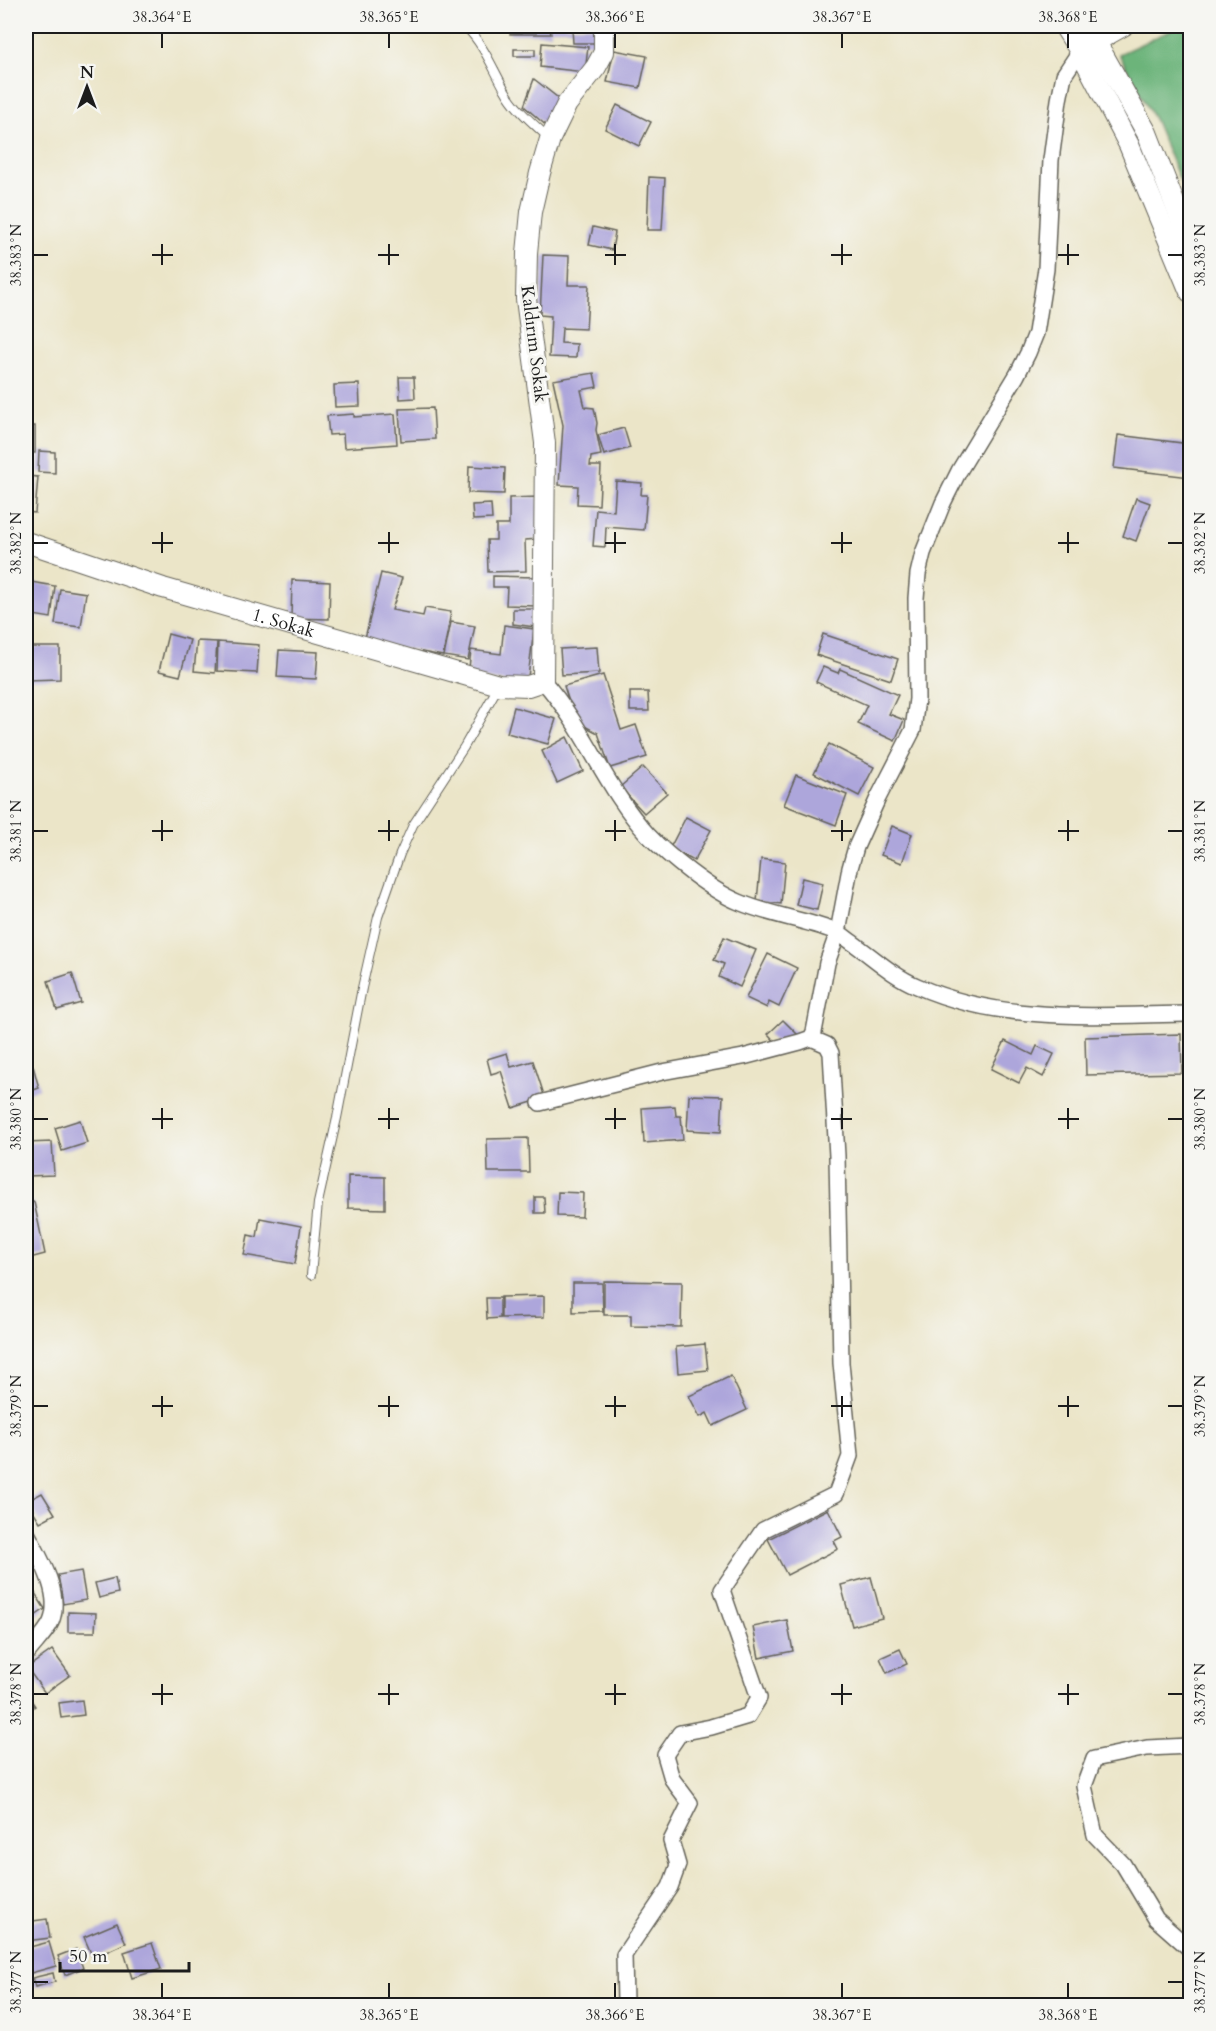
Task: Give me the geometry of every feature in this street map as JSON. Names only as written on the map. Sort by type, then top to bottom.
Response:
[{"type":"street","name":"Kaldırım Sokak","points":[[543,681],[545,443],[526,299],[531,212],[550,139],[567,104],[596,67],[604,52],[604,26]]},
{"type":"street","points":[[1064,26],[1087,39],[1147,133],[1191,243]]},
{"type":"street","points":[[811,1038],[817,1020],[827,963],[838,932],[856,847],[913,730],[917,699],[916,598],[923,553],[959,471],[1017,375],[1036,333],[1046,269],[1052,160],[1064,75],[1087,39],[1123,26]]},
{"type":"street","points":[[1087,39],[1191,292]]},
{"type":"street","name":"1. Sokak","points":[[26,542],[163,588],[499,685],[528,686],[543,681]]},
{"type":"street","points":[[543,681],[571,716],[616,794],[650,837],[714,889],[739,902],[838,932],[914,985],[971,1005],[1012,1012],[1068,1016],[1191,1014]]},
{"type":"street","points":[[540,1103],[662,1072],[743,1057],[811,1038],[827,1045],[831,1053],[837,1156],[840,1363],[850,1456],[836,1494],[763,1530],[722,1590],[759,1698],[748,1716],[680,1733],[665,1755],[672,1779],[690,1803],[671,1841],[678,1864],[670,1887],[624,1955],[626,2003],[623,2006]]},
{"type":"street","points":[[26,1531],[46,1570],[54,1601],[51,1622],[26,1655]]},
{"type":"street","points":[[1191,1746],[1147,1748],[1094,1759],[1084,1786],[1095,1835],[1123,1864],[1156,1920],[1191,1949]]},
{"type":"lane","points":[[465,26],[490,59],[505,92],[524,115],[550,139]]},
{"type":"lane","points":[[311,1275],[318,1203],[378,917],[399,854],[413,825],[464,747],[499,685]]},
{"type":"green space","points":[[1180,26],[1190,26],[1190,204],[1155,121],[1119,54]]},
{"type":"building","points":[[510,26],[601,26],[601,43],[573,43],[572,29],[550,29],[551,34],[510,34]]},
{"type":"building","points":[[542,43],[588,47],[585,72],[540,67]]},
{"type":"building","points":[[514,49],[535,49],[535,56],[514,56]]},
{"type":"building","points":[[614,50],[647,56],[640,88],[607,82]]},
{"type":"building","points":[[534,79],[567,105],[550,129],[524,106]]},
{"type":"building","points":[[617,105],[651,122],[639,146],[605,129]]},
{"type":"building","points":[[649,177],[665,178],[662,230],[647,230]]},
{"type":"building","points":[[593,227],[615,232],[612,250],[589,245]]},
{"type":"building","points":[[543,255],[569,256],[568,285],[589,285],[586,329],[562,328],[561,343],[577,344],[576,358],[549,357],[551,316],[540,315]]},
{"type":"building","points":[[594,373],[597,387],[581,390],[585,407],[594,408],[597,423],[596,430],[601,455],[591,457],[590,466],[601,466],[599,505],[577,504],[578,486],[559,485],[563,425],[553,380]]},
{"type":"building","points":[[399,377],[414,377],[415,398],[400,399]]},
{"type":"building","points":[[359,384],[360,406],[335,407],[334,385]]},
{"type":"building","points":[[433,408],[435,439],[401,441],[399,409]]},
{"type":"building","points":[[354,414],[354,417],[395,414],[397,444],[344,448],[343,434],[329,435],[327,416]]},
{"type":"building","points":[[26,426],[35,426],[35,453],[26,453]]},
{"type":"building","points":[[624,428],[630,448],[604,455],[598,435]]},
{"type":"building","points":[[1118,435],[1190,444],[1190,477],[1114,468]]},
{"type":"building","points":[[39,451],[55,452],[55,473],[38,472]]},
{"type":"building","points":[[469,466],[505,468],[504,494],[468,493]]},
{"type":"building","points":[[26,476],[38,477],[35,513],[26,512]]},
{"type":"building","points":[[616,481],[642,483],[641,495],[647,495],[644,530],[606,527],[605,547],[593,546],[596,509],[614,511]]},
{"type":"building","points":[[539,497],[540,539],[525,540],[526,571],[488,572],[487,540],[496,540],[496,525],[509,525],[509,498]]},
{"type":"building","points":[[1136,498],[1150,503],[1136,541],[1123,536]]},
{"type":"building","points":[[491,504],[492,519],[473,520],[472,505]]},
{"type":"building","points":[[381,573],[402,578],[392,610],[423,616],[425,608],[451,612],[443,656],[385,645],[365,638]]},
{"type":"building","points":[[493,576],[537,577],[536,606],[506,605],[507,587],[493,587]]},
{"type":"building","points":[[292,580],[330,582],[329,619],[291,618]]},
{"type":"building","points":[[31,582],[55,586],[51,618],[27,614]]},
{"type":"building","points":[[60,589],[86,593],[81,627],[55,624]]},
{"type":"building","points":[[513,609],[536,609],[535,627],[513,624]]},
{"type":"building","points":[[451,622],[475,626],[468,660],[444,656]]},
{"type":"building","points":[[504,625],[534,629],[527,685],[468,677],[471,650],[501,654]]},
{"type":"building","points":[[168,634],[190,640],[180,676],[159,671]]},
{"type":"building","points":[[823,634],[898,659],[891,680],[816,655]]},
{"type":"building","points":[[197,641],[217,642],[215,673],[194,671]]},
{"type":"building","points":[[218,642],[259,645],[257,673],[217,671]]},
{"type":"building","points":[[26,647],[60,647],[60,679],[26,680]]},
{"type":"building","points":[[597,647],[599,673],[562,675],[560,649]]},
{"type":"building","points":[[279,650],[318,652],[316,679],[277,677]]},
{"type":"building","points":[[823,667],[838,673],[840,669],[898,695],[889,714],[904,720],[895,741],[858,724],[867,705],[816,682]]},
{"type":"building","points":[[603,675],[621,730],[636,725],[647,757],[610,768],[598,733],[575,721],[564,686]]},
{"type":"building","points":[[630,692],[648,692],[649,711],[630,711]]},
{"type":"building","points":[[514,707],[556,719],[548,744],[507,733]]},
{"type":"building","points":[[567,737],[583,771],[557,783],[542,751]]},
{"type":"building","points":[[829,744],[874,767],[859,796],[814,773]]},
{"type":"building","points":[[643,767],[667,793],[644,813],[620,787]]},
{"type":"building","points":[[796,775],[847,795],[836,825],[784,805]]},
{"type":"building","points":[[686,817],[711,830],[694,861],[670,848]]},
{"type":"building","points":[[892,826],[912,834],[902,863],[881,855]]},
{"type":"building","points":[[761,859],[785,862],[781,904],[757,901]]},
{"type":"building","points":[[802,878],[823,883],[817,910],[796,905]]},
{"type":"building","points":[[724,937],[756,950],[740,987],[719,977],[724,964],[714,960]]},
{"type":"building","points":[[768,954],[797,968],[779,1007],[769,1002],[767,1008],[746,998]]},
{"type":"building","points":[[72,973],[81,1003],[57,1010],[48,981]]},
{"type":"building","points":[[783,1020],[797,1034],[782,1049],[768,1034]]},
{"type":"building","points":[[1181,1034],[1182,1073],[1086,1075],[1085,1037]]},
{"type":"building","points":[[1005,1041],[1033,1055],[1037,1046],[1054,1054],[1043,1077],[1027,1068],[1019,1083],[991,1069]]},
{"type":"building","points":[[507,1053],[511,1067],[533,1061],[545,1098],[513,1108],[501,1071],[491,1074],[487,1059]]},
{"type":"building","points":[[33,1066],[39,1088],[26,1093],[26,1068]]},
{"type":"building","points":[[689,1095],[723,1096],[721,1132],[687,1130]]},
{"type":"building","points":[[675,1106],[676,1116],[681,1116],[683,1140],[644,1143],[642,1108]]},
{"type":"building","points":[[80,1120],[87,1143],[62,1151],[55,1128]]},
{"type":"building","points":[[528,1138],[529,1172],[488,1172],[487,1139]]},
{"type":"building","points":[[52,1142],[54,1175],[27,1176],[26,1143]]},
{"type":"building","points":[[348,1176],[385,1177],[385,1209],[348,1208]]},
{"type":"building","points":[[558,1192],[583,1193],[582,1217],[557,1216]]},
{"type":"building","points":[[535,1197],[544,1197],[545,1213],[535,1213]]},
{"type":"building","points":[[34,1202],[45,1254],[26,1259],[26,1204]]},
{"type":"building","points":[[260,1218],[301,1226],[295,1264],[244,1255],[248,1235],[257,1237]]},
{"type":"building","points":[[604,1281],[682,1282],[681,1327],[631,1326],[631,1315],[604,1315]]},
{"type":"building","points":[[573,1283],[602,1283],[603,1311],[573,1312]]},
{"type":"building","points":[[544,1296],[544,1317],[501,1318],[501,1297]]},
{"type":"building","points":[[486,1298],[500,1298],[500,1318],[487,1319]]},
{"type":"building","points":[[705,1344],[708,1370],[678,1373],[676,1347]]},
{"type":"building","points":[[731,1376],[747,1410],[713,1426],[707,1413],[700,1417],[689,1396]]},
{"type":"building","points":[[42,1493],[55,1514],[40,1522],[27,1501]]},
{"type":"building","points":[[828,1509],[842,1537],[834,1541],[838,1549],[787,1575],[768,1539]]},
{"type":"building","points":[[81,1571],[86,1600],[63,1604],[58,1575]]},
{"type":"building","points":[[871,1577],[882,1618],[852,1626],[841,1585]]},
{"type":"building","points":[[115,1578],[118,1593],[99,1598],[95,1583]]},
{"type":"building","points":[[33,1590],[45,1609],[26,1622],[26,1595]]},
{"type":"building","points":[[68,1612],[96,1613],[95,1632],[68,1632]]},
{"type":"building","points":[[787,1620],[793,1651],[759,1658],[753,1627]]},
{"type":"building","points":[[900,1649],[907,1664],[887,1673],[880,1658]]},
{"type":"building","points":[[52,1650],[70,1675],[45,1693],[27,1668]]},
{"type":"building","points":[[26,1692],[35,1706],[26,1713]]},
{"type":"building","points":[[82,1700],[84,1715],[61,1718],[59,1703]]},
{"type":"building","points":[[47,1919],[50,1938],[26,1941],[26,1922]]},
{"type":"building","points":[[117,1923],[126,1943],[93,1958],[84,1937]]},
{"type":"building","points":[[49,1942],[56,1966],[31,1973],[26,1948]]},
{"type":"building","points":[[152,1943],[161,1969],[132,1978],[124,1952]]},
{"type":"building","points":[[76,1949],[83,1968],[65,1975],[58,1956]]},
{"type":"building","points":[[53,1973],[55,1982],[35,1987],[32,1978]]}]
